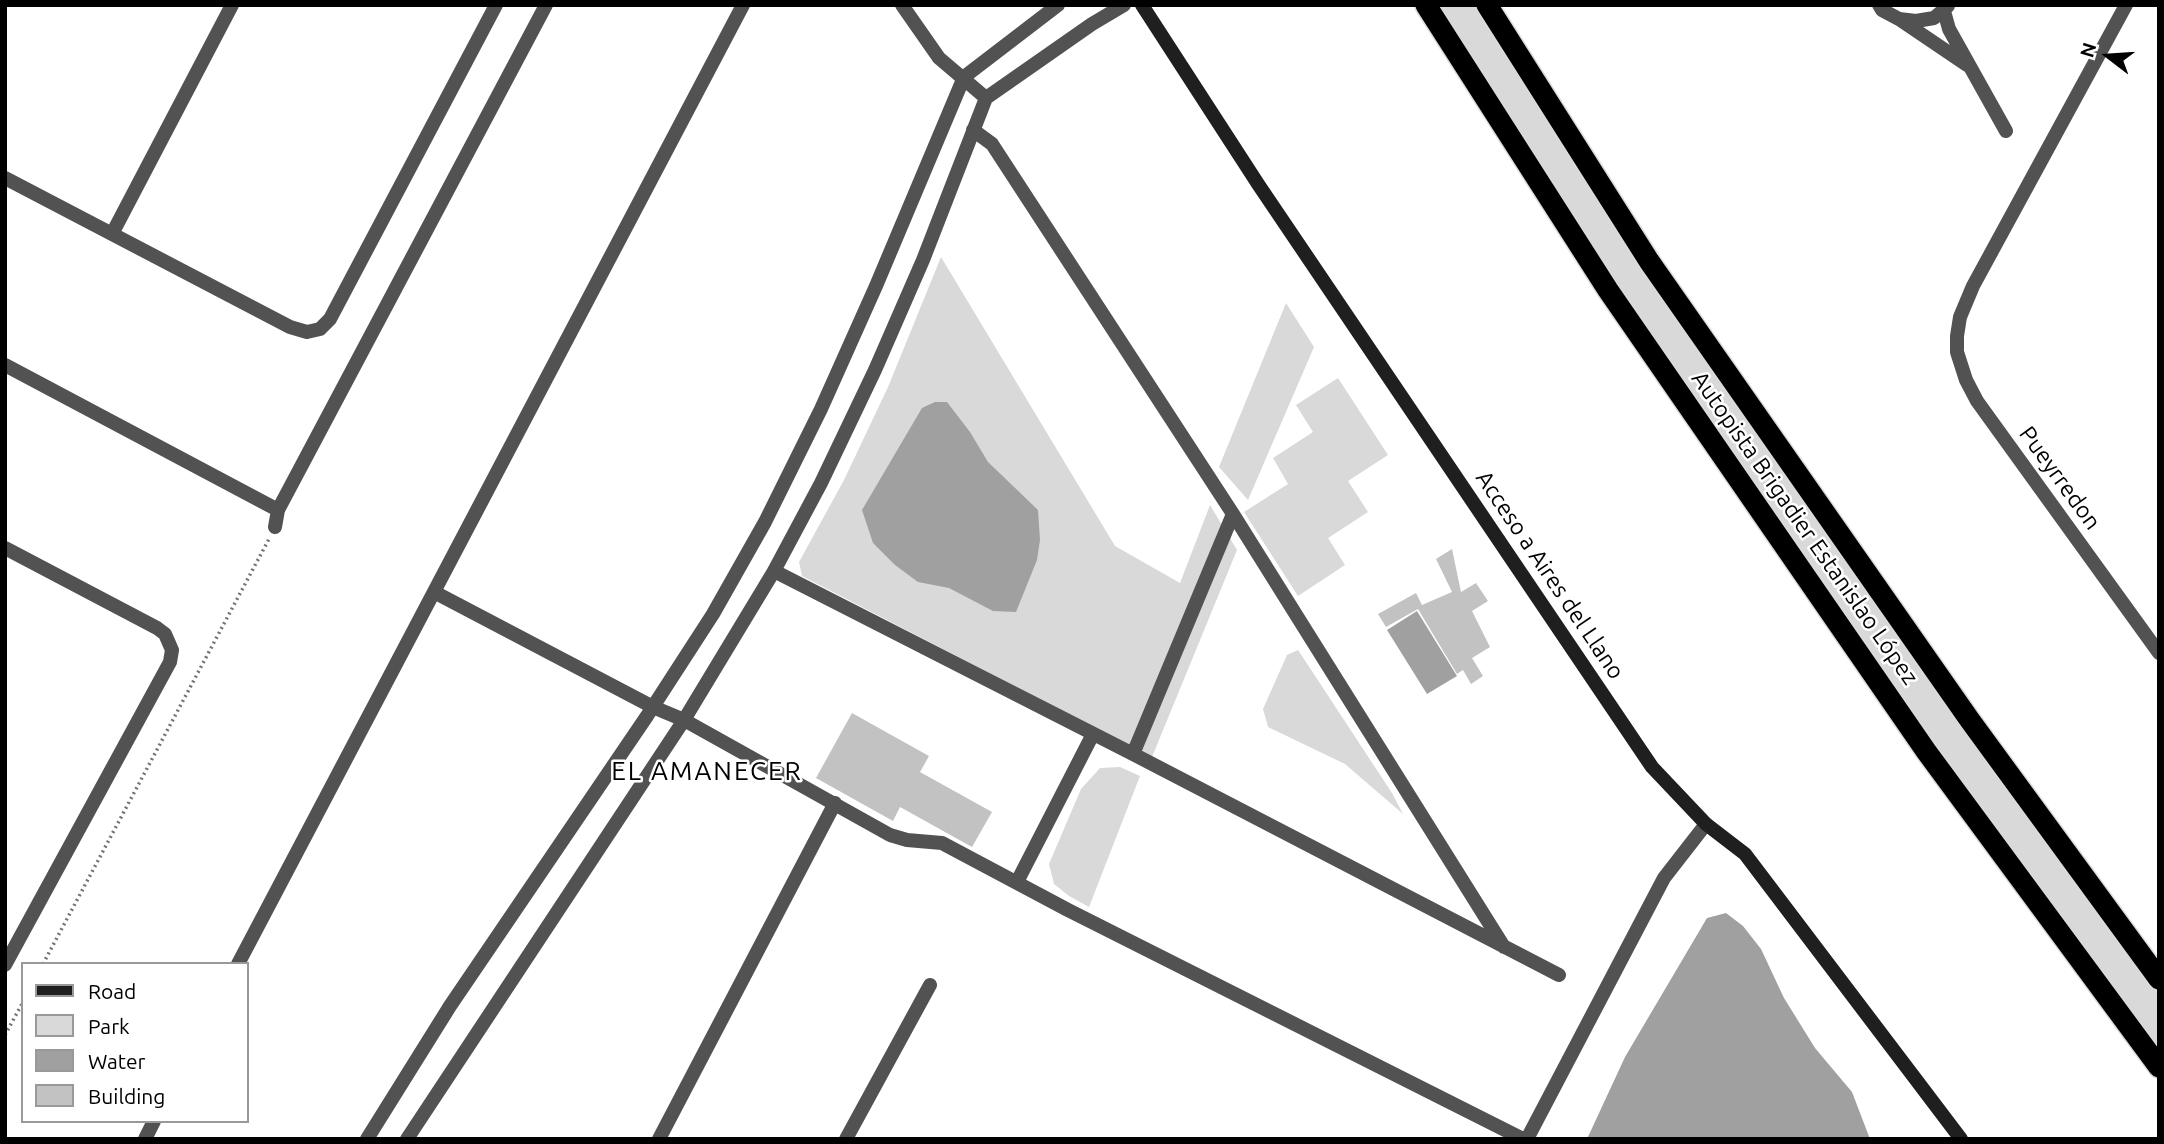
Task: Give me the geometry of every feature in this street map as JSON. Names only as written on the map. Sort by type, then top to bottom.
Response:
[{"type":"highway","name":"Autopista Brigadier Estanislao López","points":[[1426,5],[1616,301],[1926,751],[2159,1068]]},
{"type":"highway","name":"Autopista Brigadier Estanislao López","points":[[1487,5],[1649,261],[1969,719],[2159,979]]},
{"type":"street","points":[[112,234],[232,5]]},
{"type":"street","points":[[5,178],[290,327],[307,332],[320,329],[330,319],[496,5]]},
{"type":"street","points":[[275,527],[278,510],[546,5]]},
{"type":"street","points":[[239,962],[743,5]]},
{"type":"street","points":[[902,5],[930,47],[986,99]]},
{"type":"street","points":[[367,1139],[450,1006],[713,614],[765,522],[815,421],[876,286],[964,77],[1058,5]]},
{"type":"street","points":[[407,1139],[684,720],[774,571],[821,483],[875,370],[923,260],[986,99],[1092,24],[1124,5]]},
{"type":"street","name":"Acceso a Aires del Llano","points":[[1142,5],[1258,184],[1652,767],[1706,824],[1745,854],[1961,1139]]},
{"type":"street","name":"Pueyrredon","points":[[2126,5],[1973,286],[1960,317],[1956,337],[1957,352],[1966,380],[1977,401],[2159,653]]},
{"type":"street","points":[[1879,7],[1971,68]]},
{"type":"street","points":[[1899,19],[1916,21],[1934,18],[1946,8],[1950,29],[2006,131]]},
{"type":"street","points":[[973,130],[992,144],[1233,514],[1504,947]]},
{"type":"street","points":[[5,365],[278,510]]},
{"type":"street","points":[[1133,754],[1233,514]]},
{"type":"street","points":[[5,548],[157,628],[165,634],[172,650],[170,662],[5,965]]},
{"type":"street","points":[[774,571],[1559,975]]},
{"type":"street","points":[[434,592],[653,707],[684,720],[890,835],[907,840],[942,843],[1068,910],[1525,1139],[1664,878],[1706,824]]},
{"type":"street","points":[[1017,882],[1093,734]]},
{"type":"street","points":[[659,1139],[835,803]]},
{"type":"street","points":[[846,1139],[930,985]]},
{"type":"street","points":[[145,1139],[153,1123]]},
{"type":"path","points":[[44,962],[275,527]]},
{"type":"path","points":[[5,1035],[21,1006]]},
{"type":"green space","points":[[1426,5],[1487,5],[1649,261],[2159,979],[2159,1067],[1926,751]]},
{"type":"green space","points":[[941,257],[1115,546],[1180,583],[1210,505],[1237,550],[1152,757],[802,576],[799,562],[844,480],[888,387]]},
{"type":"green space","points":[[1286,303],[1314,347],[1248,500],[1219,467]]},
{"type":"green space","points":[[1338,378],[1388,455],[1348,481],[1368,512],[1328,538],[1345,565],[1298,596],[1244,512],[1288,484],[1273,458],[1313,432],[1296,405]]},
{"type":"green space","points":[[1298,650],[1403,814],[1345,764],[1268,727],[1263,709],[1287,655]]},
{"type":"green space","points":[[1120,767],[1140,776],[1089,907],[1054,884],[1049,864],[1081,789],[1100,768]]},
{"type":"water","points":[[935,402],[947,402],[988,462],[1038,510],[1040,540],[1037,560],[1016,612],[993,611],[949,588],[918,582],[895,565],[873,543],[862,510],[922,408]]},
{"type":"water","points":[[1417,611],[1457,676],[1427,694],[1387,630]]},
{"type":"water","points":[[1726,913],[1743,926],[1761,949],[1784,998],[1815,1048],[1852,1092],[1870,1139],[1587,1139],[1625,1057],[1707,918]]},
{"type":"building","points":[[1452,549],[1461,592],[1476,583],[1488,601],[1472,611],[1490,647],[1472,658],[1483,676],[1471,684],[1463,670],[1457,674],[1418,609],[1386,627],[1378,614],[1416,593],[1422,605],[1452,592],[1436,559]]},
{"type":"building","points":[[852,713],[929,756],[920,772],[992,812],[972,847],[900,807],[893,821],[816,778]]},
{"type":"district","name":"EL AMANECER","points":[[707,771]]}]
